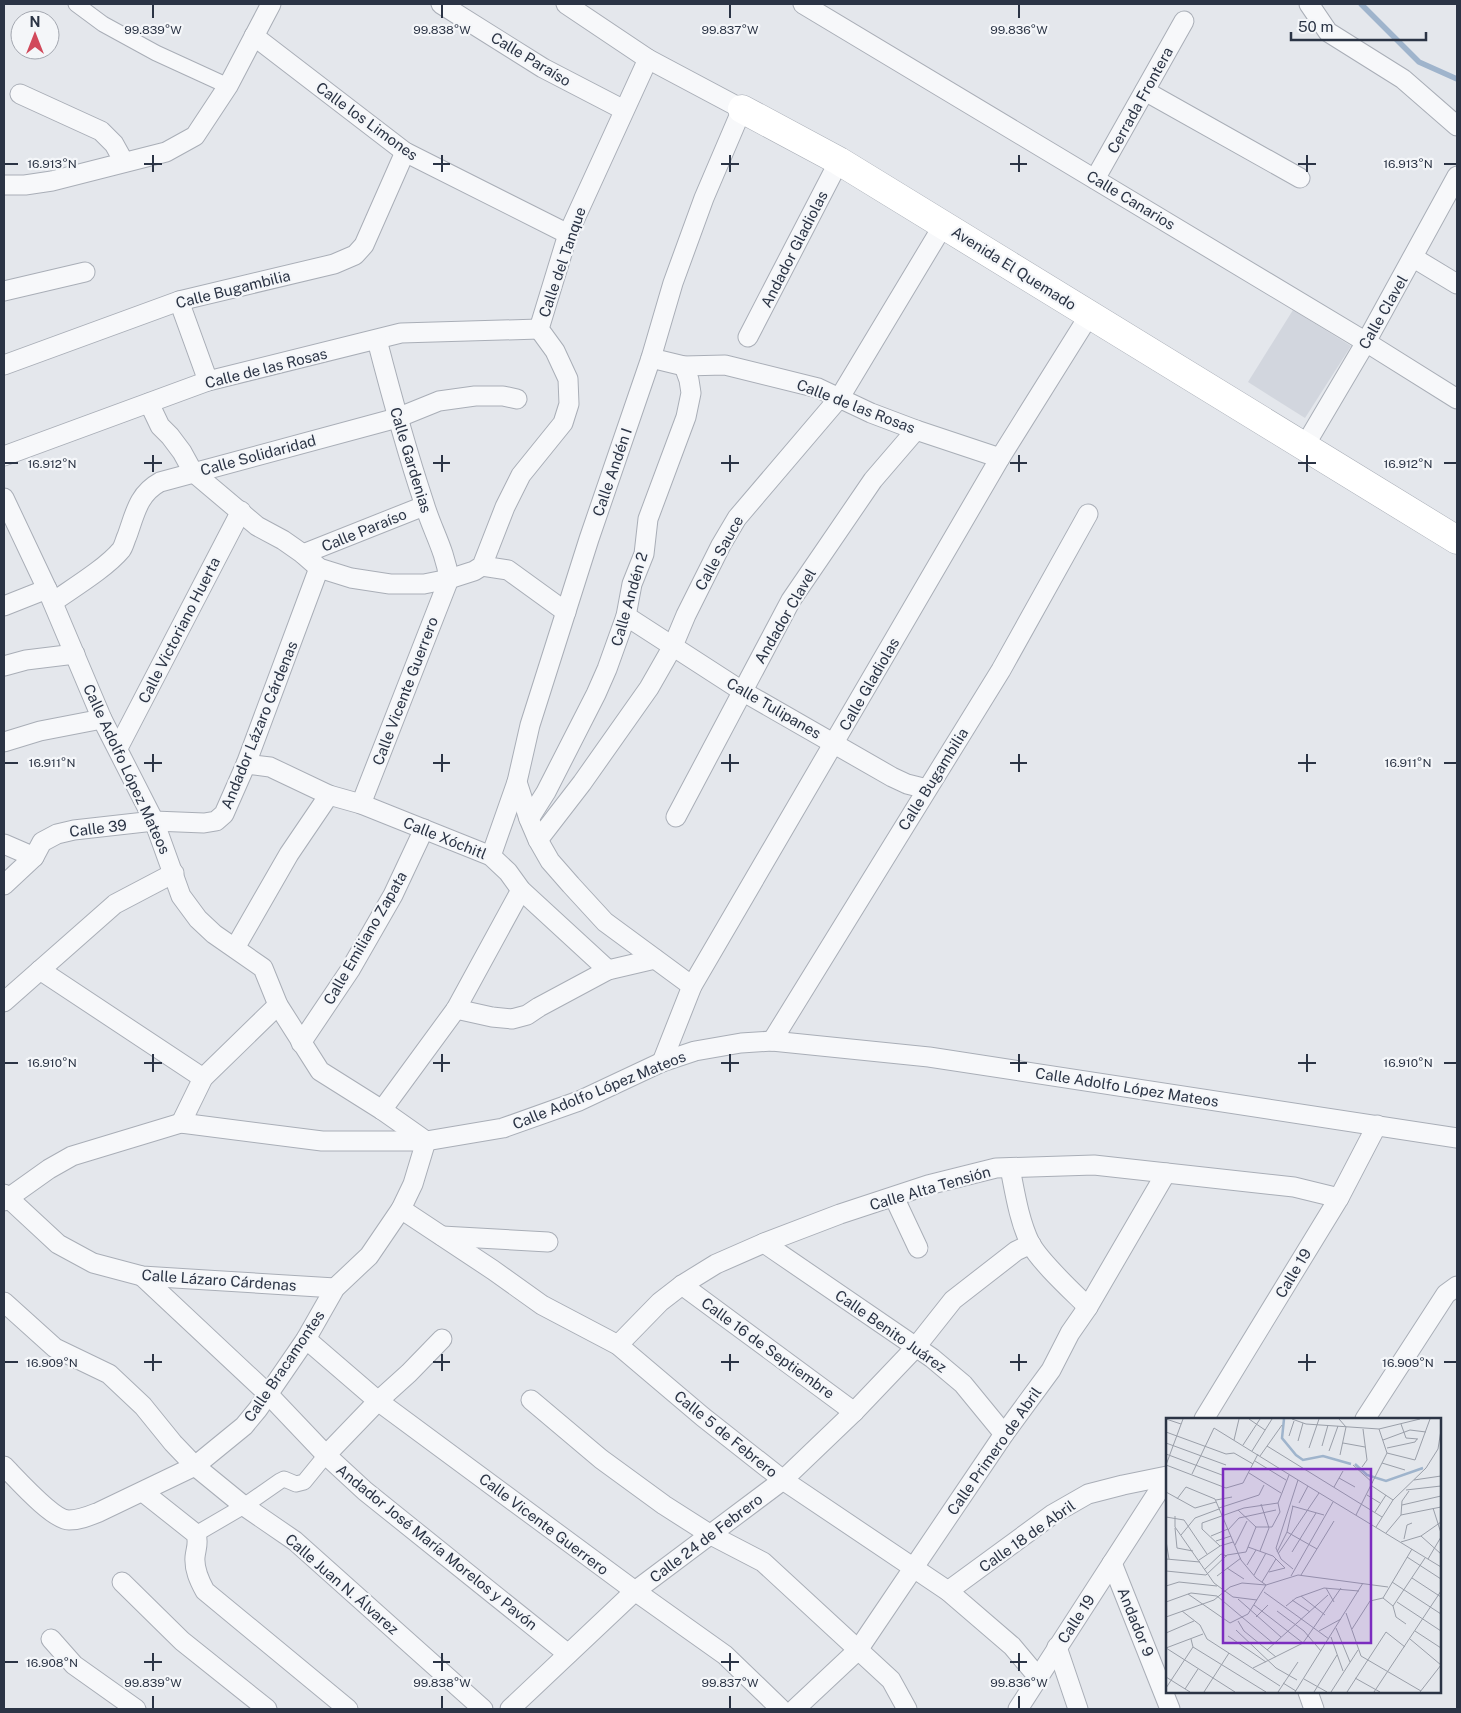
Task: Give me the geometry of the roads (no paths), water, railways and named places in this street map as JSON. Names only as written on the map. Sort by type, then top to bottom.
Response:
[{"type":"main road","name":"Avenida El Quemado","points":[[742,109],[839,161],[944,224],[1457,540]]},
{"type":"street","points":[[76,4],[103,24],[147,48],[228,86]]},
{"type":"street","points":[[4,185],[25,185],[52,181],[166,152],[195,136],[228,86],[271,4]]},
{"type":"street","name":"Calle Paraíso","points":[[441,4],[543,68],[624,110]]},
{"type":"street","name":"Avenida El Quemado","points":[[566,4],[648,59],[742,109]]},
{"type":"street","name":"Calle Canarios","points":[[803,4],[1366,342],[1457,399]]},
{"type":"street","points":[[1309,4],[1328,32],[1403,79],[1457,126]]},
{"type":"street","name":"Cerrada Frontera","points":[[1095,179],[1184,21]]},
{"type":"street","name":"Calle los Limones","points":[[254,36],[405,152],[568,234]]},
{"type":"street","name":"Calle del Tanque","points":[[482,566],[505,506],[521,475],[563,423],[569,404],[568,379],[555,351],[539,329],[568,234],[648,59]]},
{"type":"street","points":[[1145,91],[1300,178]]},
{"type":"street","points":[[20,94],[101,131],[114,144],[124,162]]},
{"type":"street","name":"Calle Andén I","points":[[490,856],[517,782],[530,725],[589,539],[651,358],[674,283],[701,206],[742,109]]},
{"type":"street","name":"Calle Bugambilia","points":[[4,365],[179,301],[334,264],[355,255],[364,245],[405,152]]},
{"type":"street","name":"Andador Gladiolas","points":[[748,337],[839,161]]},
{"type":"street","name":"Calle Clavel","points":[[1304,447],[1414,258],[1457,176]]},
{"type":"street","name":"Calle Sauce","points":[[538,840],[582,784],[649,688],[673,646],[686,615],[737,518],[840,397],[944,224]]},
{"type":"street","points":[[1414,258],[1457,284]]},
{"type":"street","points":[[4,291],[86,272]]},
{"type":"street","points":[[179,301],[208,381]]},
{"type":"street","name":"Calle Gladiolas","points":[[662,1062],[692,986],[1000,458],[1090,314]]},
{"type":"street","name":"Calle de las Rosas","points":[[4,456],[208,381],[401,333],[539,329]]},
{"type":"street","name":"Calle Gardenias","points":[[377,340],[397,418],[424,506],[446,560],[449,579]]},
{"type":"street","name":"Calle de las Rosas","points":[[651,358],[684,366],[725,365],[818,388],[870,413],[1000,458]]},
{"type":"street","name":"Calle Andén 2","points":[[529,819],[546,792],[596,694],[626,616],[632,584],[644,554],[648,519],[686,417],[691,393],[684,366]]},
{"type":"street","name":"Calle Solidaridad","points":[[4,606],[50,595],[97,571],[122,549],[135,509],[142,497],[152,486],[160,482],[397,418],[439,401],[475,396],[503,396],[517,399]]},
{"type":"street","points":[[149,403],[160,426],[182,452],[193,472],[257,526],[303,554],[319,568],[352,578],[390,584],[424,584],[449,579],[474,571],[482,566],[508,570],[566,612]]},
{"type":"street","name":"Andador Clavel","points":[[676,817],[791,600],[873,480],[916,430]]},
{"type":"street","name":"Calle Adolfo López Mateos","points":[[4,498],[50,595],[102,719],[154,821],[181,896],[198,919],[214,934],[263,968],[278,1005],[320,1071],[382,1110],[426,1141],[503,1128],[578,1100],[662,1062],[695,1051],[741,1043],[772,1041],[929,1057],[1457,1138]]},
{"type":"street","name":"Calle Paraíso","points":[[303,554],[424,506]]},
{"type":"street","name":"Calle Victoriano Huerta","points":[[118,748],[241,511]]},
{"type":"street","name":"Calle Bugambilia","points":[[772,1041],[1001,670],[1088,514]]},
{"type":"street","name":"Andador Lázaro Cárdenas","points":[[154,821],[204,823],[216,821],[224,814],[246,764],[319,568]]},
{"type":"street","name":"Calle Vicente Guerrero","points":[[361,804],[449,579]]},
{"type":"street","name":"Calle Tulipanes","points":[[626,616],[742,691],[834,744],[907,784],[927,789]]},
{"type":"street","points":[[4,666],[26,660],[74,654]]},
{"type":"street","points":[[4,742],[40,731],[102,719]]},
{"type":"street","name":"Calle Xóchitl","points":[[246,764],[270,767],[329,795],[361,804],[490,856],[508,872],[521,890],[608,970]]},
{"type":"street","points":[[517,782],[529,819],[550,861],[605,922],[692,986]]},
{"type":"street","points":[[235,948],[290,854],[329,795]]},
{"type":"street","name":"Calle 39","points":[[4,886],[34,857],[42,842],[57,834],[74,830],[154,821]]},
{"type":"street","name":"Calle Emiliano Zapata","points":[[301,1043],[350,970],[393,895],[424,829]]},
{"type":"street","points":[[4,844],[34,857]]},
{"type":"street","points":[[4,1002],[115,904],[174,873]]},
{"type":"street","points":[[382,1110],[456,1009],[521,890]]},
{"type":"street","points":[[456,1009],[492,1017],[512,1019],[527,1015],[608,970],[655,959]]},
{"type":"street","points":[[40,970],[204,1078]]},
{"type":"street","points":[[181,1123],[204,1078],[278,1005]]},
{"type":"street","points":[[5,1198],[72,1156],[181,1123],[322,1141],[426,1141]]},
{"type":"street","name":"Calle 19","points":[[1209,1416],[1339,1198],[1378,1125]]},
{"type":"street","name":"Calle Bracamontes","points":[[4,1466],[54,1514],[67,1520],[84,1518],[143,1492],[194,1466],[244,1426],[258,1409],[306,1338],[335,1288],[369,1256],[400,1209],[413,1184],[426,1141]]},
{"type":"street","name":"Calle Alta Tensión","points":[[618,1344],[660,1302],[682,1285],[716,1264],[764,1243],[840,1214],[938,1183],[996,1168],[1094,1165],[1294,1187],[1339,1198]]},
{"type":"street","points":[[1010,1168],[1019,1213],[1031,1244],[1039,1256],[1088,1307]]},
{"type":"street","name":"Calle Primero de Abril","points":[[795,1709],[858,1650],[1004,1434],[1051,1370],[1070,1333],[1088,1307],[1166,1173]]},
{"type":"street","points":[[894,1197],[918,1248]]},
{"type":"street","name":"Calle Lázaro Cárdenas","points":[[5,1198],[58,1244],[93,1263],[142,1276],[335,1288]]},
{"type":"street","name":"Calle 5 de Febrero","points":[[400,1209],[493,1270],[542,1305],[618,1344],[703,1417],[783,1480],[948,1591],[1012,1646],[1038,1677]]},
{"type":"street","points":[[440,1236],[548,1242]]},
{"type":"street","name":"Calle Benito Juárez","points":[[764,1243],[932,1358],[964,1384],[1004,1434]]},
{"type":"street","name":"Calle 24 de Febrero","points":[[510,1709],[634,1592],[783,1480],[854,1412],[915,1348],[953,1300],[1016,1251],[1031,1244]]},
{"type":"street","name":"Andador José María Morelos y Pavón","points":[[142,1276],[268,1394],[326,1455],[365,1491],[568,1654]]},
{"type":"street","name":"Calle 16 de Septiembre","points":[[682,1285],[854,1412]]},
{"type":"street","points":[[1366,1418],[1446,1294],[1457,1286]]},
{"type":"street","name":"Calle Juan N. Álvarez","points":[[4,1302],[55,1348],[109,1374],[144,1406],[194,1466],[244,1506],[295,1540],[483,1709]]},
{"type":"street","name":"Calle Vicente Guerrero","points":[[306,1338],[378,1400],[634,1592],[725,1655],[781,1709]]},
{"type":"street","points":[[196,1534],[244,1506],[284,1479],[296,1484],[304,1482],[326,1455],[378,1400],[409,1373],[442,1338]]},
{"type":"street","points":[[531,1400],[601,1459],[664,1505],[711,1534],[764,1562],[891,1680],[907,1709]]},
{"type":"street","name":"Calle 18 de Abril","points":[[948,1591],[1053,1514],[1088,1494],[1166,1477]]},
{"type":"street","name":"Calle 19","points":[[1018,1709],[1166,1479]]},
{"type":"street","points":[[143,1492],[196,1534],[199,1543],[195,1558],[197,1577],[205,1591],[348,1709]]},
{"type":"street","name":"Andador 9","points":[[1112,1563],[1170,1709]]},
{"type":"street","points":[[122,1582],[182,1641],[267,1709]]},
{"type":"street","points":[[51,1639],[74,1665],[136,1709]]},
{"type":"street","points":[[1057,1647],[1078,1709]]},
{"type":"street","points":[[1308,1693],[1314,1709]]},
{"type":"waterway","points":[[1361,4],[1419,62],[1457,79]]}]
